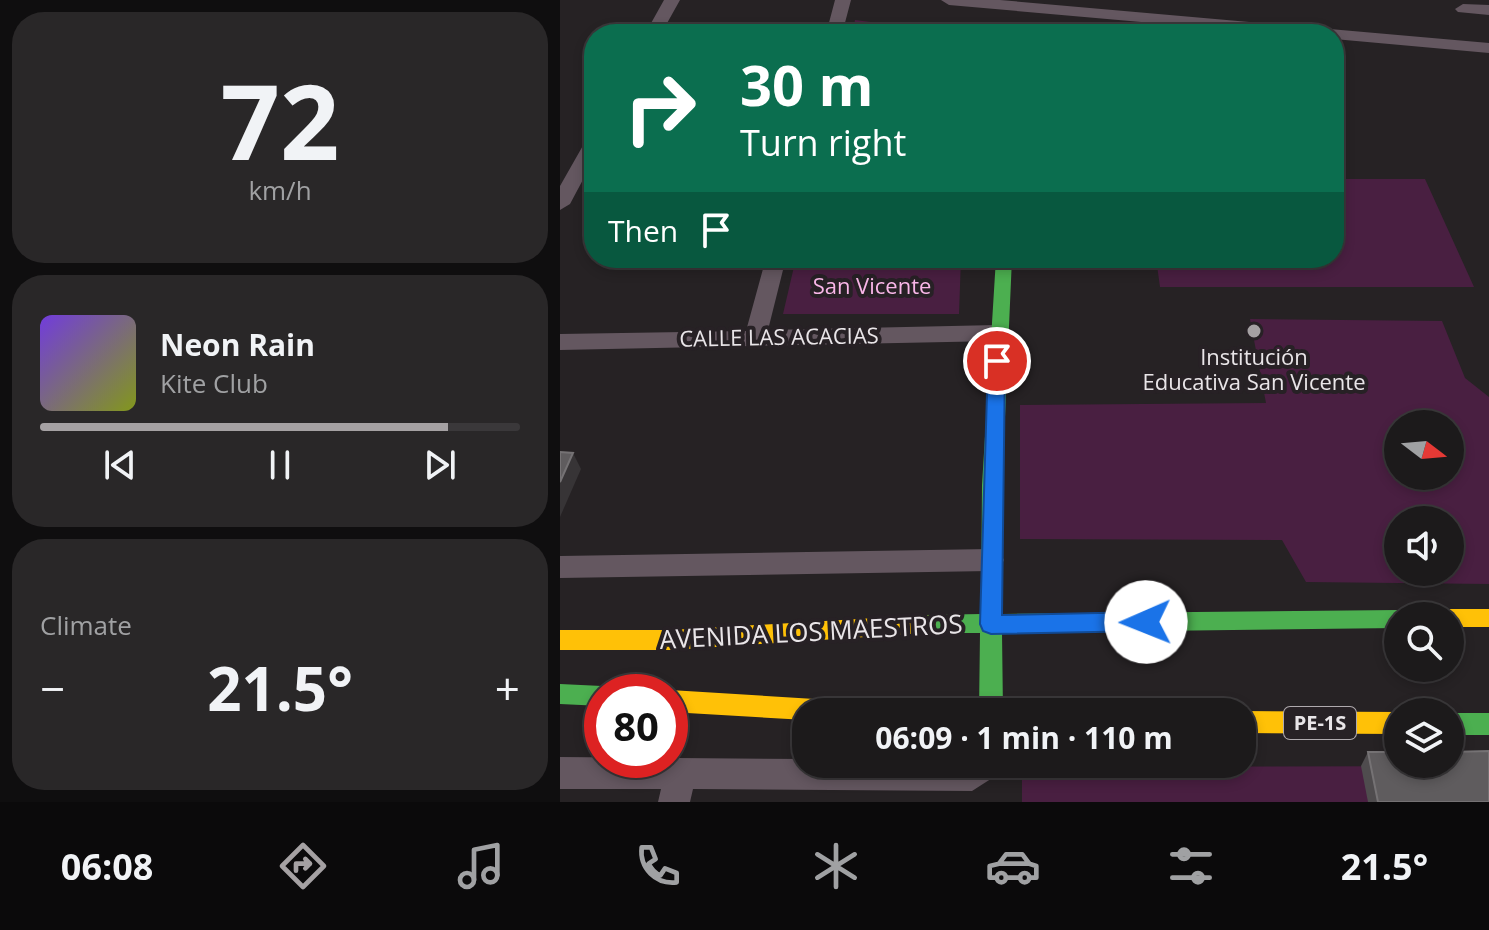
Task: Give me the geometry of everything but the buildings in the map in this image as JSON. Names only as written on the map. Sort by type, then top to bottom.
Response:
[{"type":"main road","points":[[991,698],[990,560],[997,333],[1003,268]]},
{"type":"main road","points":[[1464,618],[1489,618]]},
{"type":"main road","name":"AVENIDA LOS MAESTROS","points":[[560,640],[671,640],[916,624],[1384,619]]},
{"type":"main road","points":[[560,694],[584,695]]},
{"type":"main road","points":[[688,702],[792,709]]},
{"type":"main road","name":"PE-1S","points":[[1256,722],[1384,723]]},
{"type":"main road","points":[[1464,724],[1489,724]]},
{"type":"street","points":[[659,24],[672,0]]},
{"type":"street","points":[[837,24],[843,0]]},
{"type":"street","points":[[949,0],[1220,24]]},
{"type":"street","points":[[1463,9],[1489,10]]},
{"type":"street","points":[[1344,35],[1489,48]]},
{"type":"street","points":[[560,204],[584,160]]},
{"type":"street","points":[[755,337],[773,268]]},
{"type":"street","name":"CALLE LAS ACACIAS","points":[[560,342],[997,333]]},
{"type":"street","points":[[560,567],[990,560]]},
{"type":"street","points":[[560,773],[677,788],[904,778]]},
{"type":"green space","points":[[855,20],[887,24],[854,24]]},
{"type":"green space","points":[[1344,179],[1425,179],[1474,287],[1160,287],[1157,268],[1344,268]]},
{"type":"green space","name":"San Vicente","points":[[794,268],[961,268],[959,314],[783,314]]},
{"type":"green space","points":[[1250,319],[1442,321],[1465,378],[1489,397],[1489,584],[1464,584],[1464,506],[1384,506],[1384,583],[1306,582],[1282,540],[1020,539],[1020,405],[1266,403]]},
{"type":"green space","points":[[1256,766],[1384,766],[1384,778],[1464,778],[1464,766],[1489,766],[1489,802],[1022,802],[1022,778],[1256,778]]},
{"type":"traffic: fast","points":[[991,698],[992,485],[1003,268]]},
{"type":"traffic: fast","points":[[925,624],[1384,619]]},
{"type":"traffic: fast","points":[[560,694],[584,695]]},
{"type":"traffic: fast","points":[[1464,724],[1489,724]]},
{"type":"traffic: slow","points":[[1464,618],[1489,618]]},
{"type":"traffic: slow","points":[[560,640],[671,640],[925,624]]},
{"type":"traffic: slow","points":[[688,702],[792,709]]},
{"type":"traffic: slow","points":[[1256,722],[1384,723]]},
{"type":"place","name":"Institución Educativa San Vicente","points":[[1254,331]]},
{"type":"route","points":[[997,361],[990,560],[991,624],[1146,622]]}]
